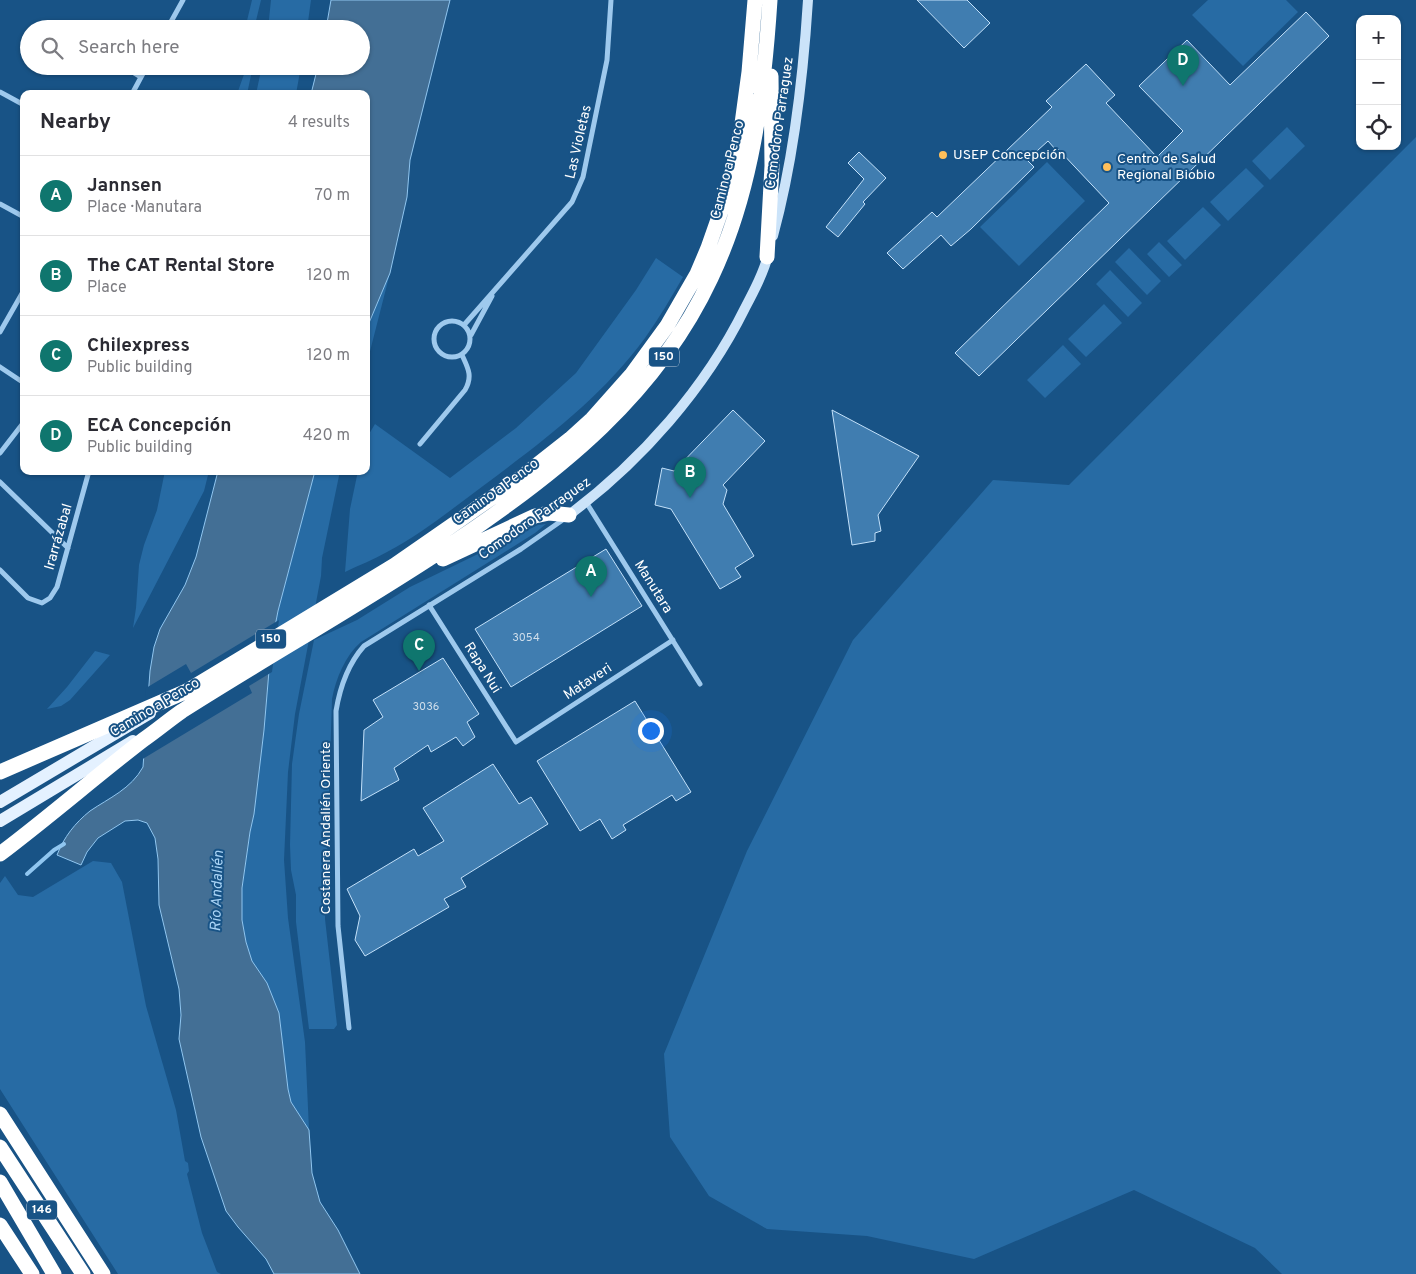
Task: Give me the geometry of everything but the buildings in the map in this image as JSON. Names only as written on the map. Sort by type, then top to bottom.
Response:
[{"type":"highway","name":"Camino a Penco","points":[[187,691],[395,564],[493,498],[570,439],[613,397],[667,326],[708,248],[728,191],[735,161],[746,101],[755,0]]},
{"type":"highway","name":"Camino a Penco","points":[[1,853],[83,779],[180,713],[399,579],[508,506],[570,458],[622,407],[676,341],[700,301],[724,250],[755,137],[770,0]]},
{"type":"highway","points":[[767,258],[771,197],[772,135],[768,29]]},
{"type":"highway","points":[[399,579],[535,516],[549,513],[569,515]]},
{"type":"highway","points":[[0,772],[187,691]]},
{"type":"highway","points":[[0,1114],[103,1274]]},
{"type":"highway","name":"146","points":[[0,1147],[83,1274]]},
{"type":"highway","name":"146","points":[[0,1182],[54,1274]]},
{"type":"highway","points":[[0,1225],[32,1274]]},
{"type":"main road","name":"Camino a Penco","points":[[0,802],[187,691]]},
{"type":"main road","points":[[0,821],[83,779]]},
{"type":"street","points":[[172,20],[183,0]]},
{"type":"street","name":"Las Violetas","points":[[495,289],[572,202],[578,190],[583,177],[604,82],[610,36],[611,0]]},
{"type":"street","name":"Comodoro Parraguez","points":[[374,639],[521,549],[586,502],[640,452],[690,395],[710,368],[740,319],[767,258],[790,167],[800,94],[808,0]]},
{"type":"street","points":[[134,90],[141,77],[138,75]]},
{"type":"street","points":[[0,92],[20,103]]},
{"type":"street","points":[[0,204],[20,215]]},
{"type":"street","points":[[464,325],[495,289]]},
{"type":"street","points":[[471,335],[464,325],[448,321],[440,325],[434,336],[434,344],[443,355],[455,358],[462,355],[470,345],[471,335],[495,289]]},
{"type":"street","points":[[0,332],[20,297]]},
{"type":"street","points":[[0,318],[6,321]]},
{"type":"street","points":[[420,444],[470,382],[470,373],[462,355]]},
{"type":"street","points":[[0,368],[20,380]]},
{"type":"street","points":[[0,453],[20,427]]},
{"type":"street","name":"Irarrázabal","points":[[0,570],[28,598],[42,603],[50,598],[54,593],[68,548],[88,475]]},
{"type":"street","points":[[0,482],[68,548]]},
{"type":"street","name":"Manutara","points":[[586,502],[700,684]]},
{"type":"street","name":"Rapa Nui","points":[[430,605],[516,742]]},
{"type":"street","name":"Costanera Andalién Oriente","points":[[349,1028],[338,926],[336,711],[342,682],[356,655],[374,639]]},
{"type":"street","name":"Mataveri","points":[[516,742],[673,640]]},
{"type":"shaded area","points":[[252,0],[261,0],[256,20],[247,20]]},
{"type":"shaded area","points":[[271,0],[311,0],[308,20],[269,20]]},
{"type":"shaded area","points":[[1208,0],[1286,0],[1298,12],[1243,66],[1192,15]]},
{"type":"shaded area","points":[[244,75],[251,75],[248,90],[238,90]]},
{"type":"shaded area","points":[[260,75],[299,75],[297,90],[257,90]]},
{"type":"shaded area","points":[[1287,127],[1305,146],[1270,180],[1252,161]]},
{"type":"shaded area","points":[[1416,137],[1416,1274],[1282,1274],[1255,1248],[1134,1190],[974,1259],[867,1236],[767,1229],[709,1196],[670,1137],[664,1054],[747,851],[853,640],[993,480],[1069,485]]},
{"type":"shaded area","points":[[1047,162],[1085,201],[1019,266],[980,227]]},
{"type":"shaded area","points":[[1246,168],[1264,186],[1228,221],[1210,202]]},
{"type":"shaded area","points":[[1203,207],[1221,225],[1185,260],[1167,241]]},
{"type":"shaded area","points":[[1159,242],[1182,265],[1169,277],[1147,254]]},
{"type":"shaded area","points":[[1129,248],[1161,281],[1147,295],[1115,262]]},
{"type":"shaded area","points":[[656,258],[683,277],[665,308],[628,360],[570,418],[436,521],[400,545],[345,572],[350,509],[357,475],[370,475],[370,432],[375,424],[450,478],[516,428],[576,373],[636,290]]},
{"type":"shaded area","points":[[1110,270],[1142,303],[1128,317],[1096,284]]},
{"type":"shaded area","points":[[390,273],[370,351],[370,320]]},
{"type":"shaded area","points":[[1104,304],[1122,323],[1086,357],[1068,339]]},
{"type":"shaded area","points":[[1063,345],[1081,364],[1045,398],[1027,380]]},
{"type":"shaded area","points":[[164,475],[208,475],[204,491],[133,628],[139,565],[157,510]]},
{"type":"shaded area","points":[[314,475],[339,475],[322,558],[321,576],[295,714],[288,772],[284,860],[288,918],[305,1042],[309,1130],[291,1102],[279,1013],[267,983],[252,961],[242,920],[242,888],[254,814],[271,647],[278,611]]},
{"type":"shaded area","points":[[546,524],[535,533],[361,642],[350,654],[342,668],[332,699],[325,919],[337,1025],[334,1029],[309,1029],[296,922],[296,895],[291,870],[290,845],[292,764],[299,714],[314,640],[357,620],[410,587],[538,525]]},
{"type":"shaded area","points":[[95,651],[110,655],[70,700],[61,706],[47,709],[67,687]]},
{"type":"shaded area","points":[[93,861],[111,863],[122,882],[146,1006],[176,1110],[185,1161],[188,1163],[189,1171],[187,1174],[202,1233],[217,1272],[221,1274],[118,1274],[0,1089],[0,883],[5,876],[18,895],[33,897]]},
{"type":"water","points":[[331,0],[450,0],[410,160],[407,197],[390,273],[370,320],[370,90],[312,90],[316,75],[370,75],[370,20],[328,20]]},
{"type":"water","name":"Río Andalién","points":[[217,475],[314,475],[278,611],[271,647],[254,814],[242,888],[242,920],[252,961],[267,983],[279,1013],[288,1089],[291,1102],[309,1130],[312,1173],[320,1202],[338,1230],[360,1274],[274,1274],[266,1259],[226,1211],[201,1137],[179,1039],[181,1015],[179,989],[159,905],[158,859],[155,838],[147,823],[138,820],[125,821],[98,838],[87,852],[81,865],[57,855],[70,831],[80,820],[126,787],[143,767],[150,671],[154,647],[160,629],[185,585],[196,557]]},
{"type":"pier","points":[[279,620],[272,672],[249,686],[252,693],[141,760],[146,688],[186,664],[191,673]]},
{"type":"waterway","points":[[27,874],[54,850],[64,844]]},
{"type":"place","name":"ECA Concepción","points":[[1183,86]]},
{"type":"place","name":"USEP Concepción","points":[[943,155]]},
{"type":"place","name":"Centro de Salud Regional Biobio","points":[[1107,167]]},
{"type":"place","name":"The CAT Rental Store","points":[[690,498]]},
{"type":"place","name":"Jannsen","points":[[591,597]]},
{"type":"place","name":"Chilexpress","points":[[419,671]]}]
